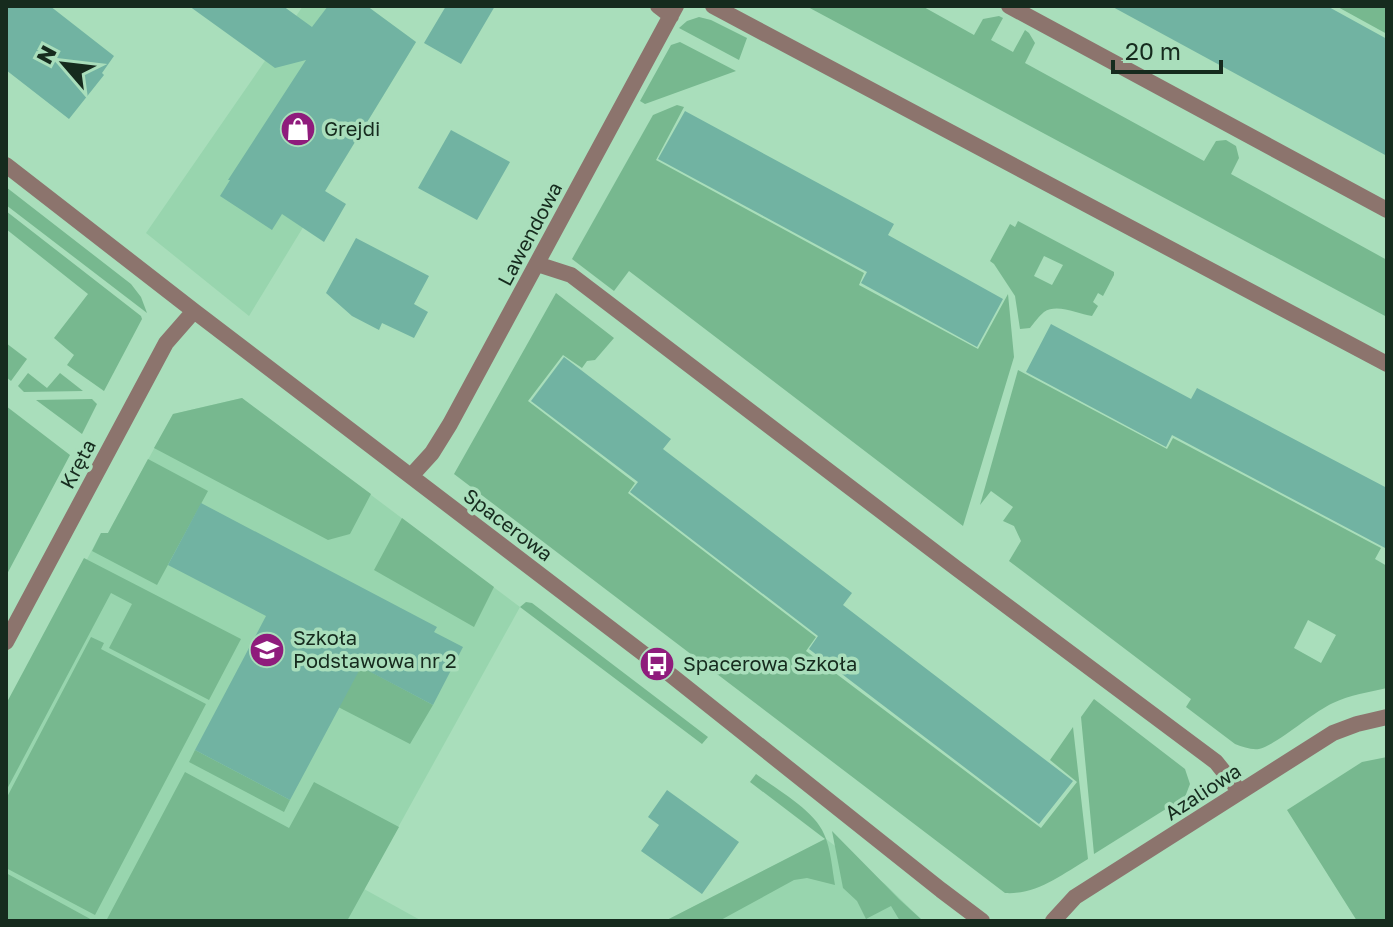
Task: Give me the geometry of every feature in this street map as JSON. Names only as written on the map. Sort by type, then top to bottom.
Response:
[{"type":"street","points":[[713,6],[1387,364]]},
{"type":"street","points":[[1009,6],[1387,210]]},
{"type":"street","name":"Lawendowa","points":[[411,476],[432,453],[450,424],[537,264],[668,9]]},
{"type":"street","name":"Spacerowa","points":[[6,165],[657,664],[982,921]]},
{"type":"street","points":[[537,264],[571,275],[1216,762],[1240,792]]},
{"type":"street","name":"Kręta","points":[[6,642],[166,343],[194,311]]},
{"type":"street","name":"Azaliowa","points":[[1053,921],[1075,897],[1333,733],[1387,717]]},
{"type":"shaded area","points":[[303,6],[367,6],[416,42],[249,316],[146,233]]},
{"type":"shaded area","points":[[806,6],[922,6],[974,35],[983,19],[1003,18],[991,40],[1013,52],[1025,30],[1035,43],[1025,63],[1204,161],[1216,141],[1226,140],[1236,146],[1239,158],[1231,174],[1387,260],[1387,317]]},
{"type":"shaded area","points":[[1336,6],[1387,6],[1387,34]]},
{"type":"shaded area","points":[[699,17],[747,38],[739,60],[679,28]]},
{"type":"shaded area","points":[[680,42],[736,71],[645,104],[640,101],[671,45]]},
{"type":"shaded area","points":[[677,105],[684,107],[656,160],[864,273],[859,285],[978,349],[1008,294],[1014,357],[963,526],[629,271],[614,291],[572,259],[653,115]]},
{"type":"shaded area","points":[[6,187],[131,284],[141,297],[147,313],[6,205]]},
{"type":"shaded area","points":[[6,211],[141,316],[104,391],[67,365],[74,355],[54,338],[88,294],[6,229]]},
{"type":"shaded area","points":[[1018,221],[1114,272],[1103,296],[1098,293],[1093,302],[1098,306],[1092,316],[1061,309],[1049,310],[1030,328],[1020,329],[1015,296],[990,261],[1010,224],[1015,227]],"holes":[[[1044,256],[1063,265],[1052,285],[1034,276]]]},
{"type":"shaded area","points":[[556,293],[614,338],[595,360],[587,361],[582,368],[563,355],[528,401],[635,483],[628,493],[816,637],[806,651],[1041,828],[1077,782],[1050,760],[1073,727],[1088,859],[1038,887],[1005,893],[454,474]]},
{"type":"shaded area","points":[[6,343],[27,359],[11,381],[6,377]]},
{"type":"shaded area","points":[[1018,370],[1167,449],[1173,438],[1381,548],[1375,559],[1387,566],[1387,688],[1333,703],[1266,747],[1253,749],[1235,744],[1186,707],[1191,699],[1009,561],[1021,541],[1014,526],[1003,521],[1013,507],[991,491],[980,505]],"holes":[[[1308,620],[1336,635],[1321,663],[1294,648]]]},
{"type":"shaded area","points":[[28,373],[47,388],[60,373],[83,391],[24,392],[18,386]]},
{"type":"shaded area","name":"Szkoła Podstawowa nr 2","points":[[242,398],[520,607],[364,889],[422,921],[28,921],[6,909],[6,712],[101,533],[108,533],[173,414]]},
{"type":"shaded area","points":[[242,398],[371,494],[350,534],[328,540],[154,448],[173,414]]},
{"type":"shaded area","points":[[92,399],[97,404],[82,434],[36,400]]},
{"type":"shaded area","points":[[6,406],[70,455],[6,576]]},
{"type":"shaded area","points":[[148,459],[208,491],[157,585],[92,551],[101,533],[108,533]]},
{"type":"shaded area","points":[[402,518],[494,587],[474,627],[374,570]]},
{"type":"shaded area","points":[[84,558],[241,639],[209,700],[109,648],[132,604],[111,593],[6,791],[6,704]]},
{"type":"shaded area","points":[[526,602],[532,603],[708,737],[702,744],[520,607]]},
{"type":"shaded area","points":[[91,637],[104,643],[101,649],[206,704],[95,915],[6,868],[6,799]]},
{"type":"shaded area","points":[[330,650],[433,705],[410,744],[309,692]]},
{"type":"shaded area","points":[[1094,699],[1185,769],[1190,784],[1185,797],[1094,854],[1081,717]]},
{"type":"shaded area","points":[[195,750],[290,800],[284,812],[189,762]]},
{"type":"shaded area","points":[[1387,757],[1387,921],[1357,921],[1287,810],[1362,762]]},
{"type":"shaded area","points":[[185,772],[289,828],[314,782],[399,827],[347,921],[106,921]]},
{"type":"shaded area","points":[[756,774],[794,801],[819,825],[824,834],[828,846],[835,885],[807,878],[794,880],[719,921],[665,921],[825,839],[750,782]]},
{"type":"shaded area","points":[[832,831],[923,921],[900,921],[891,906],[866,919],[857,901],[843,888]]},
{"type":"shaded area","points":[[826,839],[885,884],[923,921],[665,921]]},
{"type":"shaded area","points":[[6,873],[94,921],[6,921]]},
{"type":"building","points":[[6,6],[50,6],[114,56],[102,73],[104,75],[69,119],[6,70]]},
{"type":"building","points":[[189,6],[283,6],[312,27],[328,6],[367,6],[416,42],[325,191],[346,204],[324,242],[282,214],[272,230],[220,196],[306,60],[275,68]]},
{"type":"building","points":[[446,6],[495,6],[461,64],[424,43]]},
{"type":"building","points":[[1111,6],[1327,6],[1387,39],[1387,156]]},
{"type":"building","points":[[685,111],[894,224],[888,235],[1003,299],[977,347],[861,283],[867,272],[658,159]]},
{"type":"building","points":[[451,130],[510,162],[477,220],[418,188]]},
{"type":"building","points":[[356,238],[429,276],[414,304],[428,312],[414,338],[382,323],[379,330],[352,316],[326,293]]},
{"type":"building","points":[[1051,324],[1191,399],[1197,388],[1387,488],[1387,549],[1172,435],[1166,447],[1026,372]]},
{"type":"building","points":[[564,357],[671,439],[663,449],[852,593],[843,605],[1073,781],[1039,824],[809,649],[818,636],[630,492],[638,482],[531,401]]},
{"type":"building","points":[[201,503],[437,627],[434,632],[463,647],[433,705],[361,667],[290,800],[195,750],[266,616],[168,565]]},
{"type":"building","points":[[667,790],[739,842],[702,894],[641,851],[659,825],[648,817]]},
{"type":"place","name":"Grejdi","points":[[298,129]]},
{"type":"place","name":"Szkoła Podstawowa nr 2","points":[[267,650]]},
{"type":"place","name":"Spacerowa Szkoła","points":[[657,664]]}]
